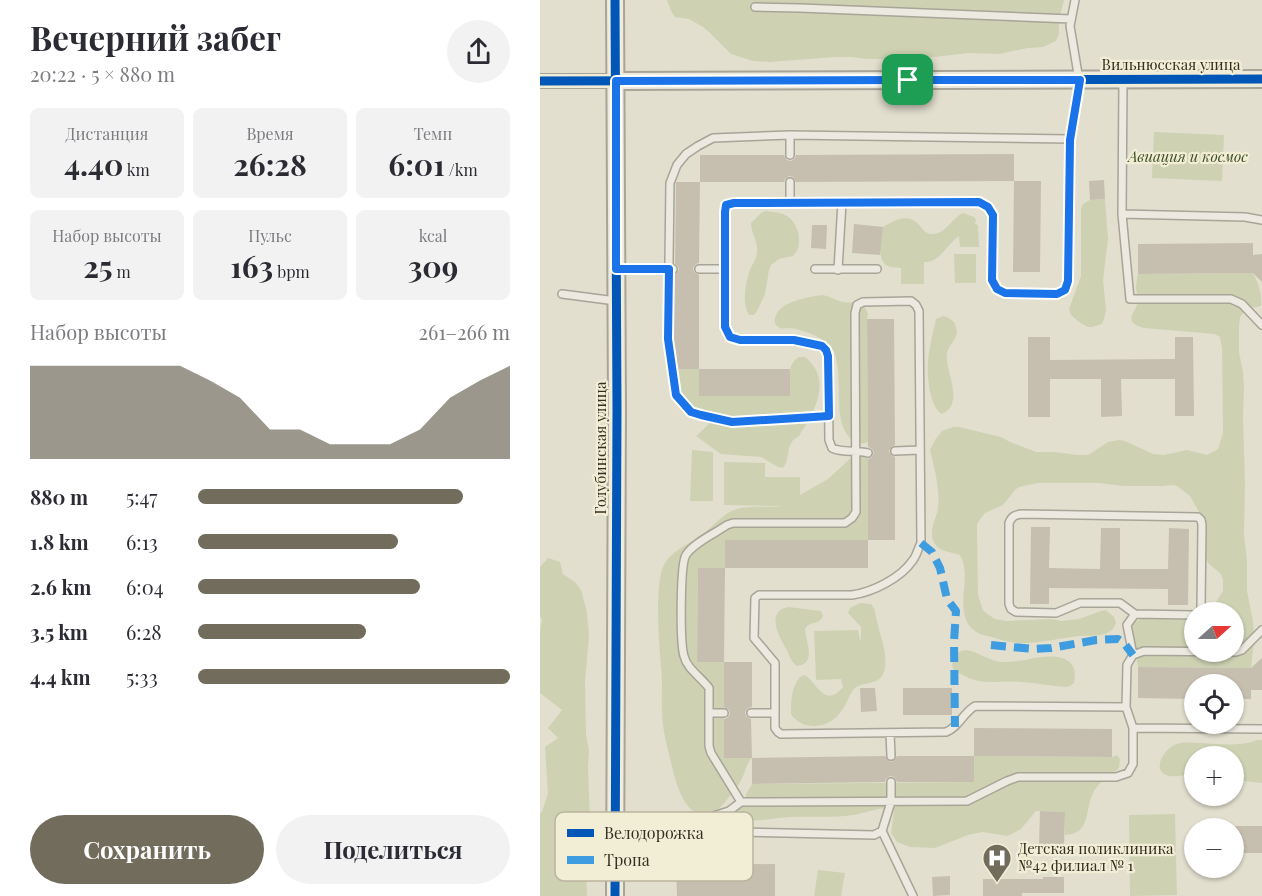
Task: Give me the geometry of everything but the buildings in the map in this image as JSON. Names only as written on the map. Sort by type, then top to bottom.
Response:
[{"type":"street","name":"Голубинская улица","points":[[615,0],[616,812]]},
{"type":"street","name":"Вильнюсская улица","points":[[540,81],[1262,79]]},
{"type":"street","name":"Голубинская улица","points":[[615,881],[615,896]]},
{"type":"lane","points":[[868,453],[856,450],[838,451],[832,448],[829,440],[828,356],[822,346],[794,340],[740,340],[730,337],[725,327],[726,205],[734,203],[979,202],[988,207],[993,215],[992,280],[997,289],[1005,293],[1057,294],[1065,290],[1068,281],[1070,140],[1080,80],[1070,26],[1075,0]]},
{"type":"lane","points":[[755,7],[1071,19]]},
{"type":"lane","points":[[1122,80],[1122,213],[1130,299],[1231,299],[1242,304],[1262,325]]},
{"type":"lane","points":[[829,416],[732,422],[691,412],[676,395],[668,339],[671,269],[670,183],[677,165],[686,154],[713,138],[790,135],[1070,140]]},
{"type":"lane","points":[[790,135],[790,155]]},
{"type":"lane","points":[[790,182],[790,203]]},
{"type":"lane","points":[[838,270],[842,202]]},
{"type":"lane","points":[[1122,213],[1245,217],[1262,220]]},
{"type":"lane","points":[[616,269],[671,269]]},
{"type":"lane","points":[[699,269],[725,270]]},
{"type":"lane","points":[[815,269],[877,269]]},
{"type":"lane","points":[[561,294],[616,301]]},
{"type":"lane","points":[[741,802],[709,746],[709,688],[688,665],[684,657],[682,644],[684,557],[690,549],[733,523],[845,523],[852,518],[856,512],[855,313],[857,305],[863,302],[911,302],[919,311],[921,543],[914,559],[905,570],[867,592],[852,595],[759,595],[755,598],[754,638],[775,663],[775,728],[782,734],[946,732],[955,727],[970,708],[975,706],[1126,707]]},
{"type":"lane","points":[[895,451],[920,450]]},
{"type":"lane","points":[[1184,615],[1135,614],[1120,603],[1080,603],[1054,613],[1016,612],[1009,604],[1011,519],[1021,514],[1198,517],[1202,525],[1201,602]]},
{"type":"lane","points":[[1133,655],[1127,625],[1135,614]]},
{"type":"lane","points":[[726,812],[741,802],[968,801],[1018,777],[1116,777],[1128,773],[1133,764],[1133,728],[1126,707],[1127,665],[1133,655],[1144,651],[1236,652],[1242,650],[1262,630]]},
{"type":"lane","points":[[709,713],[724,713]]},
{"type":"lane","points":[[752,713],[775,713]]},
{"type":"lane","points":[[1133,728],[1262,729]]},
{"type":"lane","points":[[890,733],[891,756]]},
{"type":"lane","points":[[891,782],[891,802],[882,831],[913,896]]},
{"type":"lane","points":[[753,832],[873,835],[882,831]]},
{"type":"green space","points":[[667,0],[1064,0],[1056,41],[1043,47],[999,54],[968,53],[897,59],[836,57],[769,62],[753,61],[731,54],[703,27],[689,19],[675,17]]},
{"type":"green space","name":"Авиация и космос","points":[[1154,132],[1224,135],[1222,181],[1152,178]]},
{"type":"green space","points":[[1105,199],[1108,239],[1103,280],[1106,310],[1102,324],[1088,327],[1071,315],[1069,309],[1081,276],[1081,209],[1083,204],[1090,200]]},
{"type":"green space","points":[[766,211],[781,213],[790,218],[797,228],[799,240],[793,256],[779,259],[771,265],[765,294],[754,315],[749,315],[745,305],[745,289],[757,251],[751,223]]},
{"type":"green space","points":[[963,213],[976,220],[979,247],[960,247],[959,236],[935,259],[924,262],[924,284],[901,284],[901,268],[888,266],[881,257],[883,227],[907,218],[916,222],[927,233],[937,234]]},
{"type":"green space","points":[[954,254],[976,254],[976,283],[955,283]]},
{"type":"green space","points":[[1253,273],[1260,289],[1261,306],[1243,313],[1240,317],[1239,328],[1239,352],[1244,387],[1244,536],[1247,591],[1254,640],[1251,668],[1138,667],[1131,628],[1134,623],[1144,617],[1172,620],[1184,618],[1184,662],[1244,662],[1244,602],[1216,602],[1223,591],[1221,574],[1206,559],[1203,521],[1198,510],[1190,496],[1177,486],[1038,483],[1019,487],[1003,505],[985,513],[977,524],[978,595],[986,613],[995,619],[1006,621],[1051,619],[1062,621],[1079,619],[1106,610],[1114,617],[1116,623],[1114,628],[1101,635],[1020,643],[1008,642],[973,630],[968,624],[963,607],[965,572],[960,555],[940,549],[933,539],[938,492],[930,450],[942,431],[953,427],[1001,437],[1036,452],[1088,455],[1108,442],[1119,440],[1153,454],[1164,455],[1187,450],[1207,455],[1218,449],[1223,433],[1220,337],[1215,334],[1144,328],[1133,322],[1131,319],[1138,303],[1136,289],[1138,274]]},
{"type":"green space","points":[[822,295],[847,303],[860,303],[868,314],[868,442],[866,443],[855,441],[843,427],[839,407],[836,357],[832,349],[824,340],[795,329],[780,328],[775,322],[778,312],[788,304]]},
{"type":"green space","points":[[943,316],[953,321],[957,331],[947,353],[953,394],[952,402],[949,409],[942,414],[934,405],[928,367],[929,350],[936,319]]},
{"type":"green space","points":[[799,357],[805,357],[813,365],[817,373],[819,391],[814,410],[799,436],[790,445],[787,462],[783,468],[761,457],[721,454],[696,436],[709,424],[708,419],[704,413],[682,397],[673,369],[699,369],[700,396],[790,396],[790,369]]},
{"type":"green space","points":[[692,450],[713,452],[713,501],[690,501]]},
{"type":"green space","points":[[868,453],[868,540],[725,540],[725,568],[698,568],[697,662],[724,662],[724,757],[752,758],[740,782],[721,807],[714,812],[694,812],[681,795],[672,769],[663,724],[658,613],[659,583],[665,563],[678,550],[732,511],[748,507],[782,506],[724,505],[724,462],[765,463],[765,477],[800,477],[800,495],[828,479],[853,456]]},
{"type":"green space","points":[[548,558],[560,562],[563,574],[576,583],[581,590],[587,612],[589,636],[585,682],[590,812],[555,812],[555,881],[586,881],[587,896],[540,896],[540,813],[548,793],[545,747],[558,738],[548,728],[562,710],[540,693],[542,620],[540,616],[540,567]]},
{"type":"green space","points":[[860,603],[871,604],[875,610],[885,656],[882,676],[876,681],[856,687],[841,712],[828,723],[815,726],[801,723],[791,714],[793,690],[800,677],[805,675],[826,695],[831,696],[843,687],[841,679],[816,680],[814,631],[858,630],[860,640],[861,627],[848,613],[850,608]]},
{"type":"green space","points":[[788,607],[821,611],[823,616],[805,629],[809,657],[803,664],[797,666],[793,663],[781,638],[775,619],[781,610]]},
{"type":"green space","points":[[966,650],[1002,662],[1043,657],[1067,660],[1075,673],[1074,683],[1065,687],[972,679],[953,669],[952,662],[955,656]]},
{"type":"green space","points":[[1262,740],[1262,783],[1244,781],[1244,746],[1184,746],[1184,775],[1169,776],[1160,768],[1163,755],[1170,747],[1177,744]]},
{"type":"green space","points":[[1117,755],[1120,759],[1119,768],[1102,781],[1094,791],[1086,819],[1080,830],[1074,834],[1065,835],[1065,812],[1036,811],[1021,829],[1008,836],[982,832],[935,848],[910,847],[897,842],[891,833],[894,811],[889,808],[845,816],[791,817],[755,821],[753,821],[753,812],[735,812],[744,804],[746,794],[752,784],[974,782],[974,756],[1112,757]]},
{"type":"green space","points":[[1175,814],[1177,895],[1130,896],[1129,815]]},
{"type":"green space","points":[[818,870],[845,873],[841,896],[814,896]]},
{"type":"marked path","points":[[921,543],[932,552],[940,568],[947,599],[956,611],[955,727]]},
{"type":"marked path","points":[[991,645],[1033,649],[1118,639],[1133,655]]},
{"type":"cycle path","points":[[615,0],[617,410],[615,812]]},
{"type":"cycle path","points":[[540,81],[1262,79]]},
{"type":"cycle path","points":[[615,881],[615,896]]},
{"type":"place","name":"Детская поликлиника №42 филиал № 1","points":[[997,884]]},
{"type":"route","points":[[908,80],[1080,80],[1070,140],[1068,281],[1065,290],[1057,294],[1005,293],[997,289],[992,280],[993,215],[988,207],[979,202],[734,203],[726,205],[725,327],[730,337],[740,340],[794,340],[822,346],[828,356],[829,416],[732,422],[691,412],[676,395],[668,339],[669,269],[616,269],[616,81],[908,80]]}]
